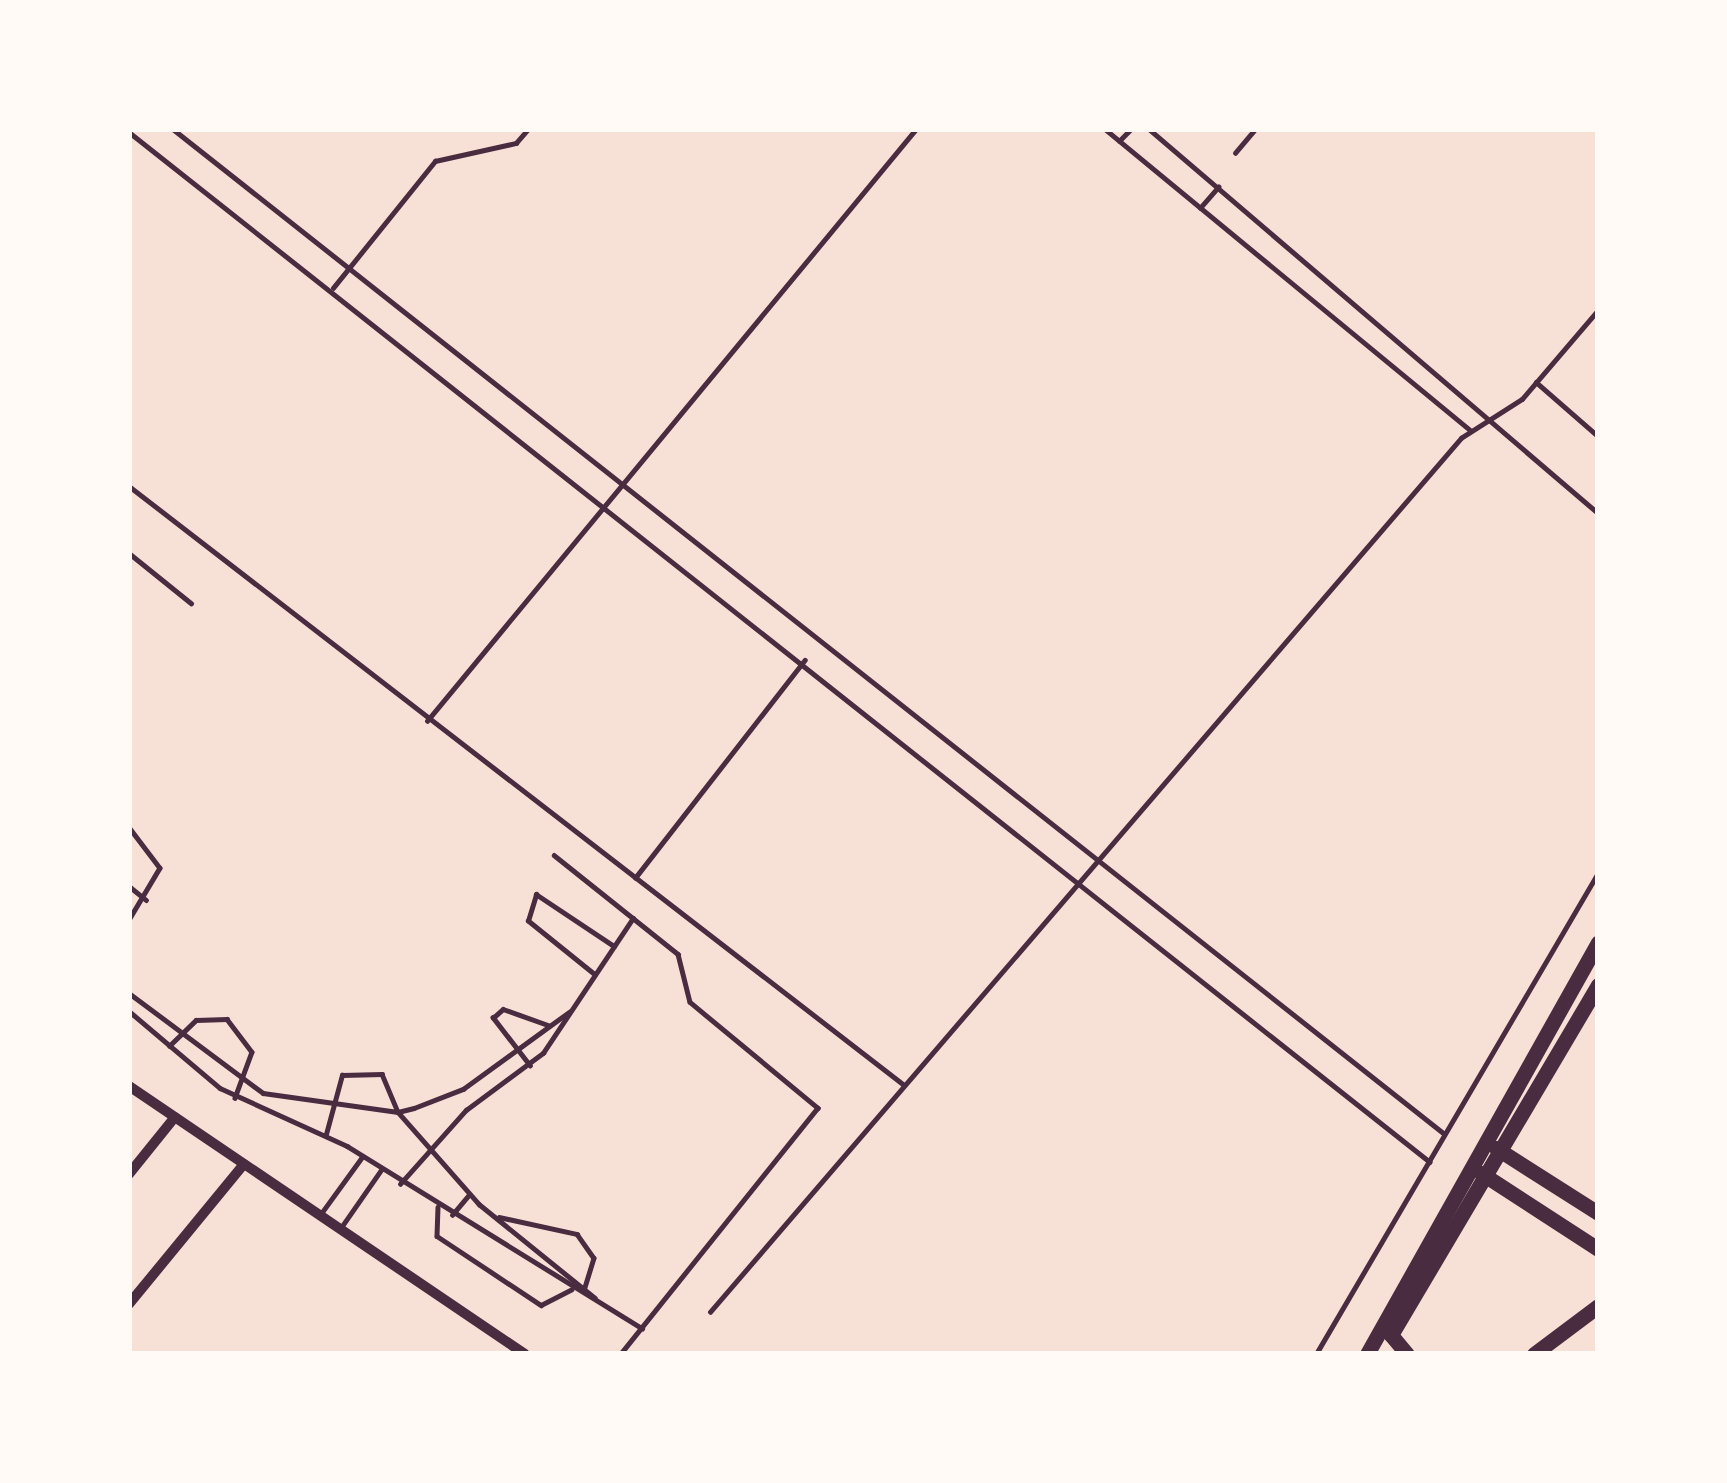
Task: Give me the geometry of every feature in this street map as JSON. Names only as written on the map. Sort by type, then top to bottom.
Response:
[{"type":"main road","points":[[1407,1354],[1377,1345],[1598,942]]},
{"type":"main road","points":[[1474,1168],[1496,1148],[1598,985]]},
{"type":"main road","points":[[1496,1148],[1598,1213]]},
{"type":"main road","points":[[1474,1168],[1598,1250]]},
{"type":"main road","points":[[1541,1352],[1598,1306]]},
{"type":"street","points":[[129,1086],[525,1354]]},
{"type":"street","points":[[129,1174],[175,1117]]},
{"type":"street","points":[[129,1304],[244,1164]]},
{"type":"lane","points":[[173,129],[1101,854],[1442,1132]]},
{"type":"lane","points":[[333,288],[435,161],[516,143],[528,129]]},
{"type":"lane","points":[[427,722],[623,478],[916,129]]},
{"type":"lane","points":[[1105,129],[1470,430]]},
{"type":"lane","points":[[1119,141],[1131,129]]},
{"type":"lane","points":[[1149,129],[1496,418],[1598,513]]},
{"type":"lane","points":[[1234,153],[1255,129]]},
{"type":"lane","points":[[129,132],[605,500],[1430,1162]]},
{"type":"lane","points":[[1200,208],[1218,187]]},
{"type":"lane","points":[[710,1312],[1470,430],[1496,418],[1536,382],[1598,310]]},
{"type":"lane","points":[[1536,382],[1598,436]]},
{"type":"lane","points":[[129,486],[427,722],[904,1085]]},
{"type":"lane","points":[[129,553],[190,603]]},
{"type":"lane","points":[[635,878],[805,660]]},
{"type":"lane","points":[[129,827],[158,857],[146,900],[129,920]]},
{"type":"lane","points":[[554,855],[682,959],[690,1002],[819,1116],[621,1354]]},
{"type":"lane","points":[[1316,1354],[1598,873]]},
{"type":"lane","points":[[129,886],[146,900]]},
{"type":"lane","points":[[595,975],[528,921],[536,894],[614,946]]},
{"type":"lane","points":[[400,1184],[437,1149],[466,1110],[530,1066],[633,918]]},
{"type":"lane","points":[[129,993],[244,1084],[329,1109],[398,1112],[454,1094],[574,1008]]},
{"type":"lane","points":[[129,1011],[235,1097],[326,1135],[642,1329]]},
{"type":"lane","points":[[530,1066],[494,1027],[498,1011],[548,1025]]},
{"type":"lane","points":[[169,1046],[202,1018],[227,1019],[250,1043],[244,1084],[235,1097]]},
{"type":"lane","points":[[326,1135],[337,1078],[369,1071],[398,1112],[437,1149],[470,1194],[598,1302]]},
{"type":"lane","points":[[320,1215],[362,1157]]},
{"type":"lane","points":[[340,1229],[381,1170]]},
{"type":"lane","points":[[452,1215],[470,1194]]},
{"type":"lane","points":[[439,1207],[437,1237],[541,1305],[573,1288]]},
{"type":"lane","points":[[494,1217],[577,1234],[594,1258],[585,1288]]}]
